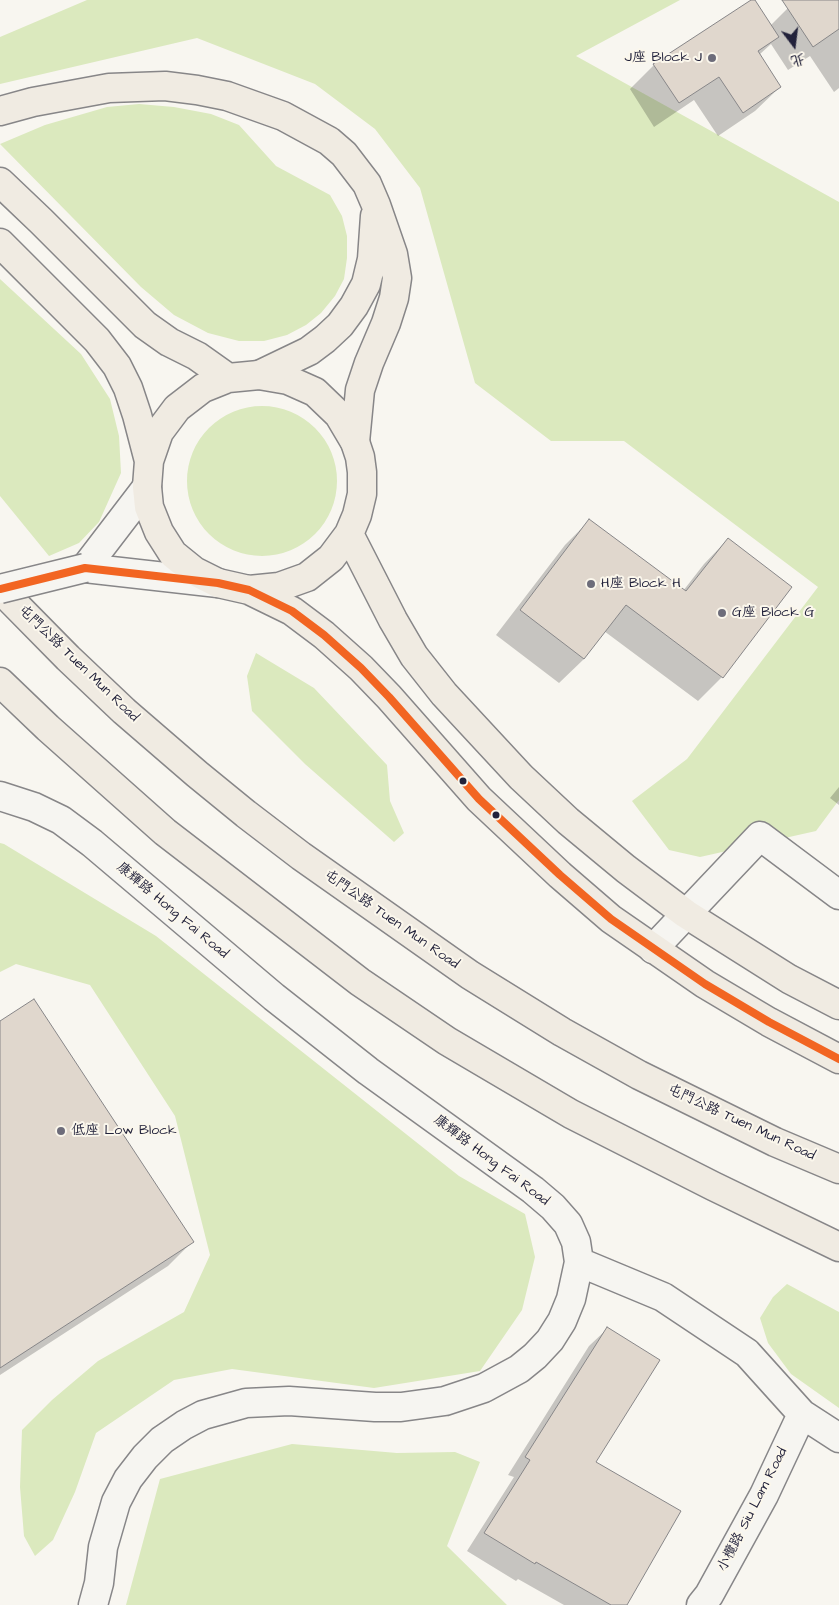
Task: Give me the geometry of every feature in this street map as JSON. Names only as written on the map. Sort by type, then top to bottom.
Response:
[{"type":"main road","points":[[0,111],[78,93],[119,87],[165,86],[227,96],[283,116],[329,142],[344,154],[367,184],[376,205],[394,254],[397,278],[394,298],[386,323],[360,390],[355,442]]},
{"type":"main road","points":[[0,127],[42,106],[78,93]]},
{"type":"main road","points":[[0,182],[145,325],[228,378]]},
{"type":"main road","points":[[259,375],[310,351],[340,326],[354,306],[366,284],[372,259],[376,205]]},
{"type":"main road","points":[[6,249],[97,340],[117,366],[128,388],[137,415],[148,474],[150,507],[159,532],[174,554],[194,571],[218,584],[249,590],[292,611],[324,635],[389,697],[479,799],[560,876],[604,913],[705,984],[768,1022],[839,1059]]},
{"type":"main road","points":[[148,474],[159,432],[177,408],[203,388],[228,378],[259,375],[288,380],[315,392],[339,415],[355,442],[362,472],[362,494],[358,515],[349,534],[331,558],[306,576],[279,587],[249,590]]},
{"type":"main road","points":[[349,534],[393,620],[410,648],[444,694],[522,777],[568,821],[626,869],[686,914],[789,980],[839,1005]]},
{"type":"main road","name":"屯門公路 Tuen Mun Road","points":[[0,589],[68,658],[197,774],[301,856],[470,975],[562,1032],[639,1075],[775,1142],[839,1169]]},
{"type":"main road","points":[[0,682],[48,728],[165,832],[360,982],[439,1036],[571,1114],[839,1247]]},
{"type":"street","points":[[85,568],[148,474]]},
{"type":"street","points":[[0,589],[85,568],[218,584]]},
{"type":"street","name":"康輝路 Hong Fai Road","points":[[0,796],[34,807],[69,826],[92,842],[274,997],[352,1059],[533,1190],[553,1207],[568,1224],[576,1242],[579,1262],[572,1299],[562,1321],[550,1340],[519,1369],[484,1388],[445,1401],[401,1407],[289,1401],[246,1403],[203,1415],[162,1440],[145,1457],[128,1479],[116,1502],[103,1547],[99,1583],[93,1605]]},
{"type":"street","points":[[653,949],[760,836],[839,895]]},
{"type":"street","points":[[579,1262],[664,1297],[747,1353],[802,1414],[839,1438]]},
{"type":"street","name":"小欖路 Siu Lam Road","points":[[701,1605],[709,1595],[764,1495],[802,1414]]},
{"type":"green space","points":[[87,0],[680,0],[576,56],[839,202],[839,800],[816,831],[700,857],[669,850],[632,801],[687,759],[818,587],[624,441],[551,441],[475,383],[420,188],[375,129],[315,84],[197,38],[0,84],[0,37]]},
{"type":"green space","points":[[139,104],[174,107],[211,114],[239,125],[276,166],[330,195],[342,216],[347,236],[347,258],[344,279],[335,296],[321,313],[306,325],[287,335],[264,341],[239,341],[208,333],[174,315],[141,287],[0,144],[45,125],[107,107]]},
{"type":"green space","points":[[0,279],[81,354],[110,399],[119,436],[121,473],[99,522],[79,543],[49,556],[0,496]]},
{"type":"green space","points":[[262,406],[277,407],[291,411],[304,418],[315,428],[325,439],[332,452],[336,466],[336,496],[332,510],[325,523],[315,534],[304,544],[291,551],[277,555],[262,556],[247,555],[233,551],[220,544],[209,534],[199,523],[192,510],[188,496],[187,481],[188,466],[192,452],[199,439],[209,428],[220,418],[233,411],[247,407]]},
{"type":"green space","points":[[256,653],[314,688],[387,765],[390,801],[404,833],[394,842],[305,764],[252,711],[247,676]]},
{"type":"green space","points":[[0,843],[156,936],[459,1176],[525,1214],[535,1257],[522,1310],[480,1371],[374,1388],[232,1369],[174,1380],[96,1433],[75,1492],[53,1540],[35,1556],[24,1536],[20,1487],[22,1430],[52,1400],[98,1361],[184,1312],[210,1255],[175,1116],[90,985],[16,964],[0,972]]},
{"type":"green space","points":[[787,1284],[839,1312],[839,1408],[791,1374],[768,1343],[760,1318],[773,1297]]},
{"type":"green space","points":[[292,1444],[397,1453],[455,1452],[480,1462],[447,1546],[507,1605],[126,1605],[160,1479]]},
{"type":"building","name":"J座 Block J","points":[[751,0],[755,0],[779,37],[758,51],[781,87],[743,113],[719,77],[679,103],[653,64]]},
{"type":"building","points":[[782,0],[839,0],[839,29],[813,47]]},
{"type":"building","points":[[589,519],[686,591],[728,538],[792,587],[723,678],[626,605],[584,659],[520,610]]},
{"type":"building","name":"低座 Low Block","points":[[34,999],[194,1242],[0,1368],[0,1021]]},
{"type":"building","points":[[607,1327],[660,1360],[596,1462],[681,1511],[627,1605],[611,1605],[536,1562],[535,1564],[484,1533],[530,1460],[525,1457]]},
{"type":"transit line","points":[[0,589],[85,568],[218,583],[249,590],[292,611],[324,635],[361,668],[479,799],[560,875],[611,919],[705,984],[769,1022],[839,1059]]},
{"type":"place","name":"J座 Block J","points":[[712,58]]},
{"type":"place","name":"H座 Block H","points":[[591,584]]},
{"type":"place","name":"G座 Block G","points":[[722,613]]},
{"type":"place","name":"低座 Low Block","points":[[61,1131]]}]
